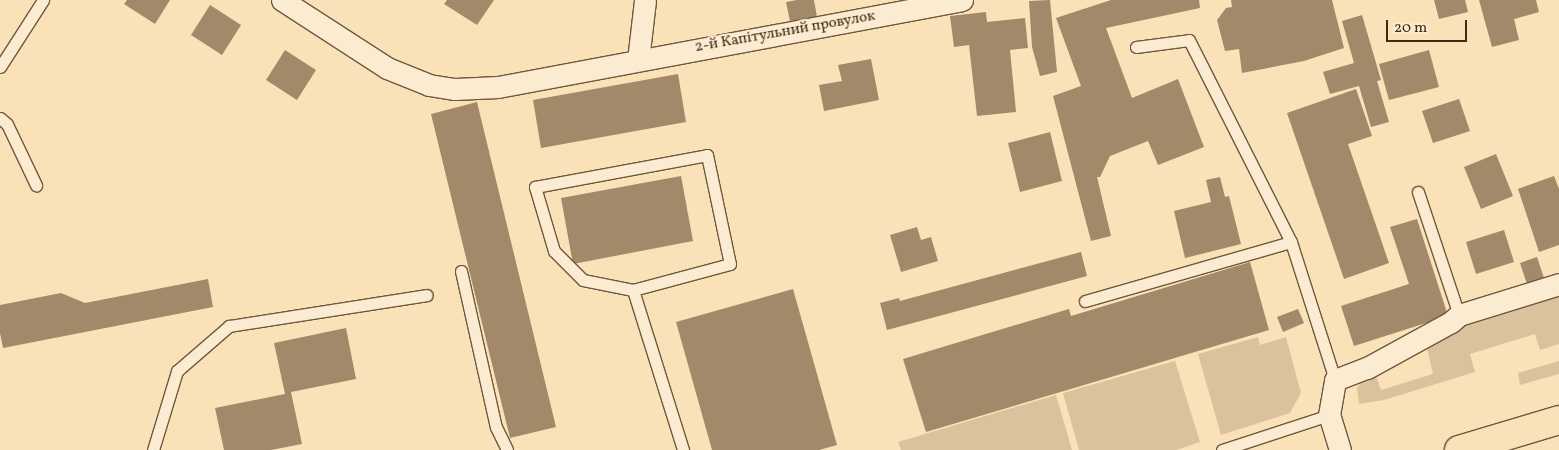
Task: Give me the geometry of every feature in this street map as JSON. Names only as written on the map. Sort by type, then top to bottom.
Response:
[{"type":"main road","points":[[1460,450],[1559,420]]},
{"type":"street","name":"2-й Капітульний провулок","points":[[282,0],[387,68],[429,85],[455,89],[498,87],[962,0]]},
{"type":"street","points":[[638,60],[645,0]]},
{"type":"street","points":[[1340,450],[1329,415],[1335,380],[1367,368],[1451,322],[1459,315],[1559,284]]},
{"type":"lane","points":[[0,67],[43,0]]},
{"type":"lane","points":[[1136,47],[1189,40],[1291,242],[1335,380]]},
{"type":"lane","points":[[0,118],[7,124],[36,185]]},
{"type":"lane","points":[[707,155],[730,264],[633,290],[583,280],[554,251],[535,187],[707,155]]},
{"type":"lane","points":[[1418,192],[1459,315]]},
{"type":"lane","points":[[1085,300],[1291,242]]},
{"type":"lane","points":[[461,271],[496,427],[507,450]]},
{"type":"lane","points":[[633,290],[683,450]]},
{"type":"lane","points":[[153,450],[177,371],[229,326],[427,295]]},
{"type":"lane","points":[[1222,450],[1329,415]]},
{"type":"shaded area","points":[[1559,296],[1559,344],[1540,350],[1535,334],[1470,354],[1475,372],[1384,400],[1359,404],[1357,388],[1369,378],[1376,376],[1381,390],[1433,374],[1426,344],[1438,334]]},
{"type":"shaded area","points":[[1258,337],[1260,345],[1286,337],[1301,393],[1290,413],[1221,435],[1198,354]]},
{"type":"shaded area","points":[[1175,361],[1200,442],[1176,450],[1079,450],[1063,393]]},
{"type":"shaded area","points":[[1559,361],[1559,374],[1520,385],[1518,373]]},
{"type":"shaded area","points":[[1056,395],[1072,450],[901,450],[898,442]]},
{"type":"building","points":[[127,0],[170,0],[155,24],[124,4]]},
{"type":"building","points":[[447,0],[494,0],[477,25],[444,4]]},
{"type":"building","points":[[814,0],[817,17],[790,21],[786,2]]},
{"type":"building","points":[[1050,0],[1057,72],[1040,76],[1032,47],[1029,1]]},
{"type":"building","points":[[1111,0],[1199,0],[1200,8],[1106,28],[1132,98],[1178,79],[1204,147],[1158,165],[1148,141],[1110,156],[1100,177],[1097,177],[1111,236],[1091,241],[1053,96],[1081,86],[1056,18]]},
{"type":"building","points":[[1231,0],[1332,0],[1344,48],[1304,61],[1242,73],[1239,49],[1225,51],[1217,20],[1226,8],[1232,7]]},
{"type":"building","points":[[1434,0],[1465,0],[1468,12],[1439,19]]},
{"type":"building","points":[[1479,0],[1536,0],[1539,12],[1514,19],[1519,40],[1492,47]]},
{"type":"building","points":[[210,5],[241,25],[222,55],[191,35]]},
{"type":"building","points":[[986,12],[987,22],[1025,18],[1028,48],[1010,50],[1016,112],[977,116],[969,45],[954,47],[950,16]]},
{"type":"building","points":[[1362,15],[1381,80],[1377,81],[1389,122],[1371,127],[1359,86],[1330,94],[1323,72],[1354,63],[1342,21]]},
{"type":"building","points":[[285,50],[316,70],[297,100],[266,80]]},
{"type":"building","points":[[1429,50],[1439,87],[1389,100],[1379,64]]},
{"type":"building","points":[[871,59],[879,100],[824,111],[819,85],[842,81],[838,65]]},
{"type":"building","points":[[678,74],[686,122],[541,148],[533,100]]},
{"type":"building","points":[[1356,89],[1372,136],[1348,144],[1389,263],[1344,279],[1287,113]]},
{"type":"building","points":[[1459,99],[1470,131],[1433,143],[1422,111]]},
{"type":"building","points":[[477,102],[556,427],[510,438],[431,114]]},
{"type":"building","points":[[1050,132],[1062,181],[1020,192],[1008,143]]},
{"type":"building","points":[[1496,154],[1513,196],[1481,209],[1464,167]]},
{"type":"building","points":[[681,176],[693,241],[573,264],[561,198]]},
{"type":"building","points":[[1554,176],[1559,189],[1559,245],[1539,252],[1518,189]]},
{"type":"building","points":[[1220,177],[1225,197],[1229,196],[1241,244],[1185,258],[1174,211],[1211,202],[1206,180]]},
{"type":"building","points":[[1417,219],[1448,316],[1354,346],[1341,306],[1409,284],[1390,227]]},
{"type":"building","points":[[917,227],[921,240],[931,237],[938,261],[901,272],[890,235]]},
{"type":"building","points":[[1504,230],[1514,262],[1476,274],[1466,242]]},
{"type":"building","points":[[1081,252],[1087,276],[887,330],[880,303],[899,298],[900,301]]},
{"type":"building","points":[[1537,257],[1544,278],[1527,284],[1520,263]]},
{"type":"building","points":[[1250,262],[1269,330],[926,432],[903,359],[1069,309],[1071,316]]},
{"type":"building","points":[[208,279],[213,307],[3,348],[0,333],[0,305],[61,293],[85,303]]},
{"type":"building","points":[[793,289],[837,445],[819,450],[712,450],[676,322]]},
{"type":"building","points":[[1298,309],[1304,323],[1283,332],[1277,317]]},
{"type":"building","points":[[346,328],[356,379],[291,392],[302,444],[271,450],[224,450],[215,408],[285,394],[274,343]]}]
